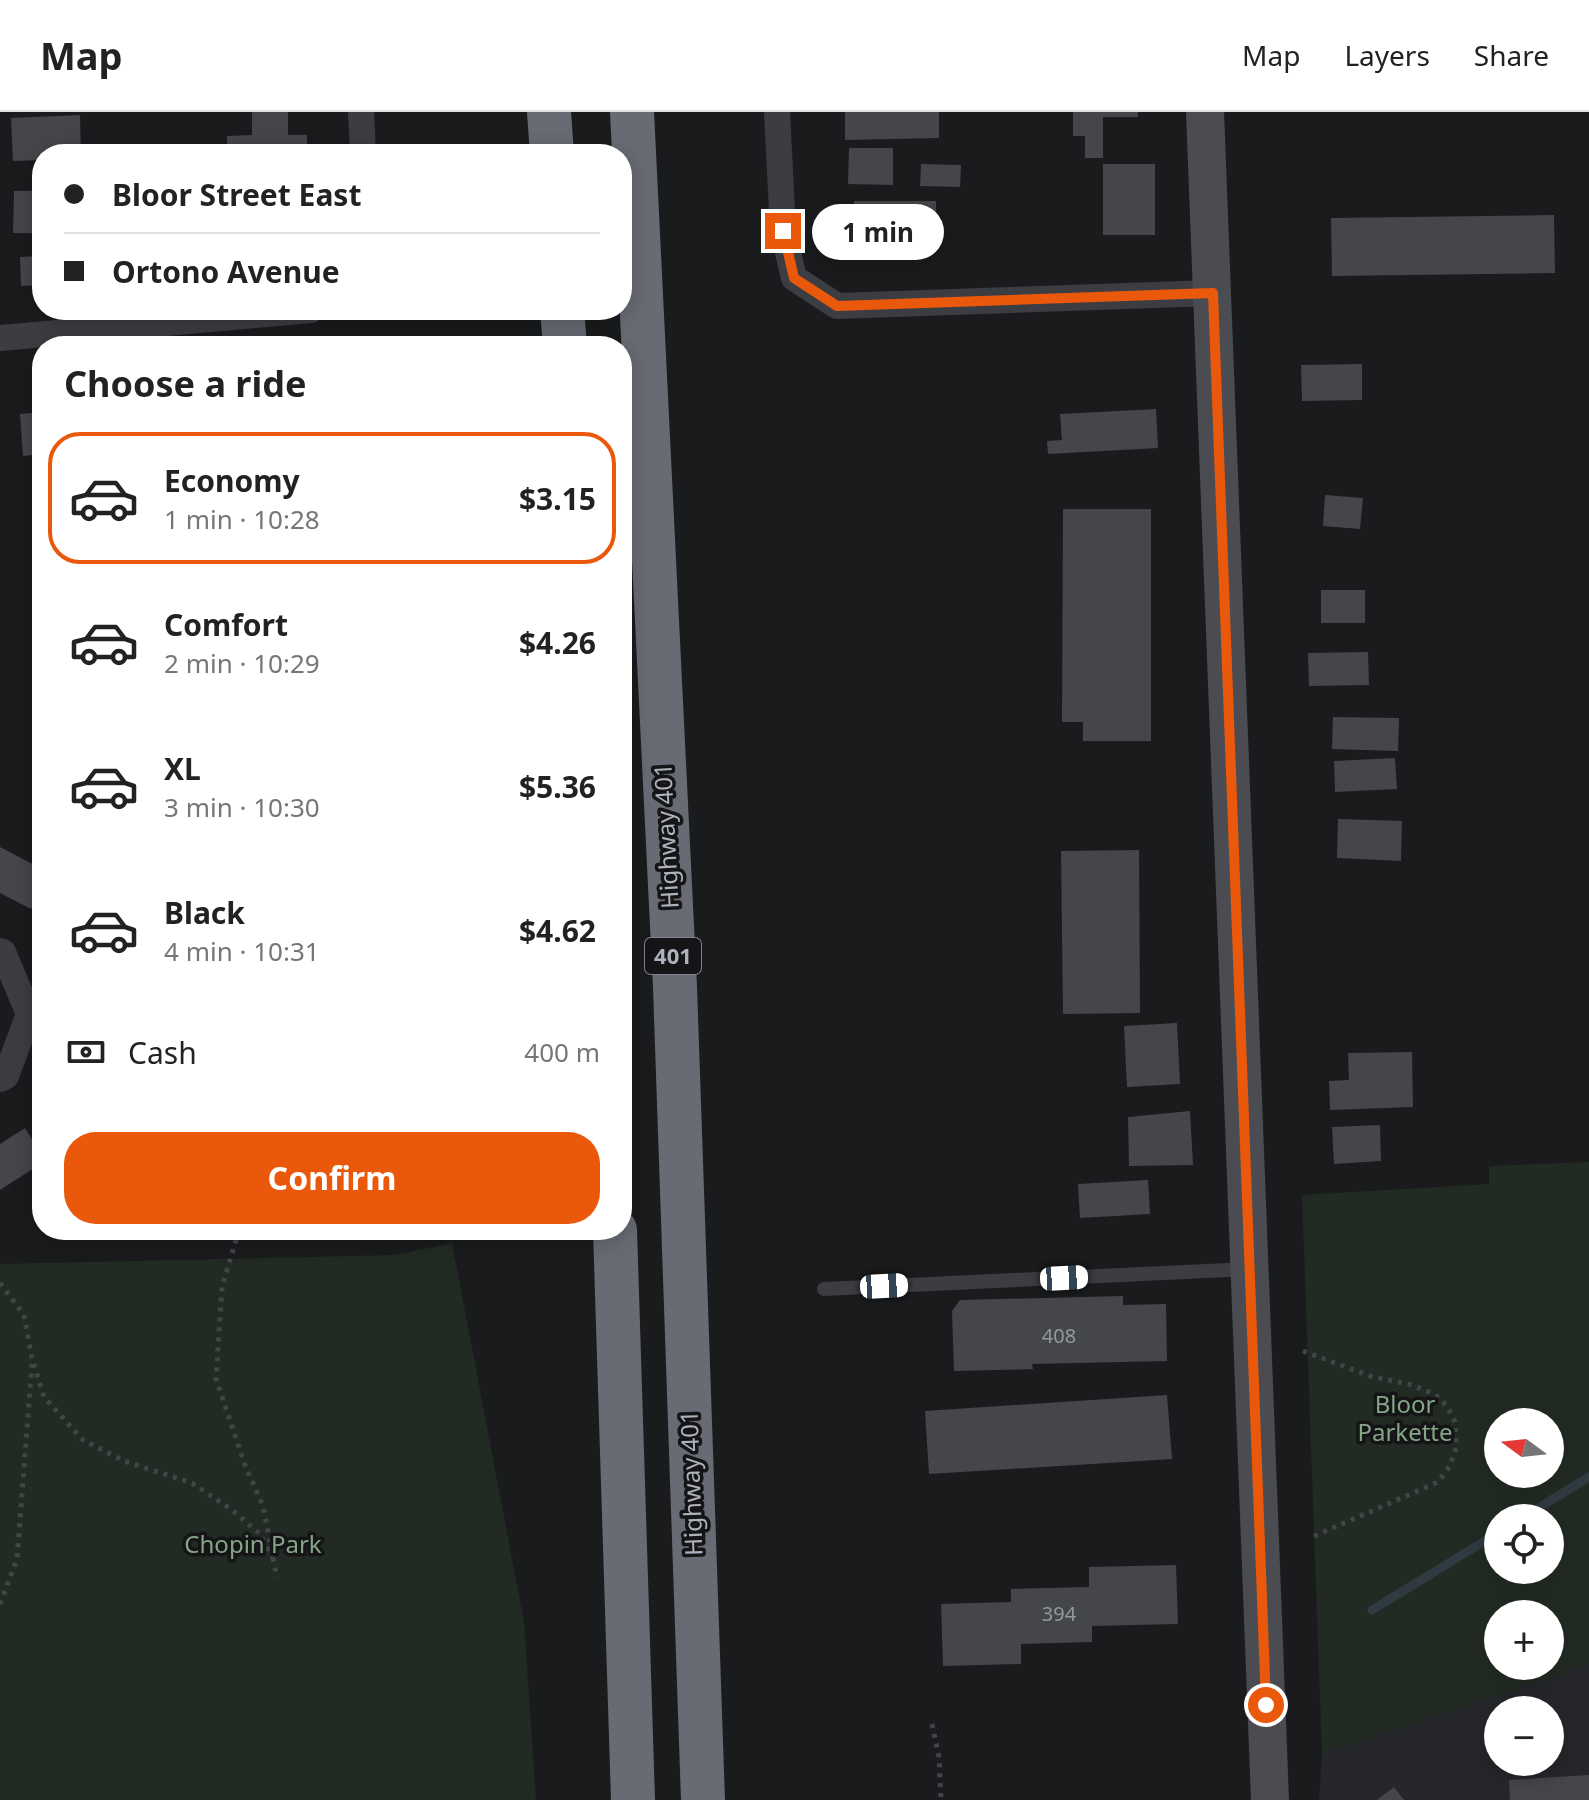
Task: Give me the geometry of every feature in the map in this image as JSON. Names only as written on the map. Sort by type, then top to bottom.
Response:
[{"type":"highway","points":[[549,112],[551,144]]},
{"type":"highway","name":"Highway 401","points":[[632,112],[675,987],[703,1800]]},
{"type":"highway","points":[[615,1240],[633,1800]]},
{"type":"main road","points":[[1205,112],[1270,1800]]},
{"type":"street","points":[[361,112],[363,144]]},
{"type":"street","points":[[777,112],[783,231],[794,278],[837,306],[1213,293]]},
{"type":"street","points":[[0,338],[200,320]]},
{"type":"street","points":[[0,951],[29,1014],[6,1076],[0,1079]]},
{"type":"lane","points":[[824,1289],[1250,1269]]},
{"type":"path","points":[[236,1240],[222,1287],[216,1379],[245,1465],[263,1506],[277,1578]]},
{"type":"path","points":[[0,1283],[24,1315],[32,1359],[44,1397],[83,1440],[124,1461],[192,1483],[260,1534],[273,1558]]},
{"type":"path","points":[[1303,1351],[1370,1376],[1412,1385],[1434,1394],[1447,1406],[1455,1422],[1456,1448],[1450,1466],[1438,1482],[1310,1538]]},
{"type":"path","points":[[0,1604],[17,1559],[32,1359]]},
{"type":"path","points":[[932,1724],[939,1757],[941,1800]]},
{"type":"shaded area","points":[[1589,1665],[1589,1800],[1319,1800],[1322,1754],[1484,1700],[1484,1776],[1564,1776],[1564,1696],[1496,1696],[1544,1680],[1564,1680],[1564,1673]]},
{"type":"green space","name":"Bloor Parkette","points":[[1589,1162],[1589,1665],[1564,1673],[1564,1600],[1484,1600],[1484,1680],[1544,1680],[1496,1696],[1484,1696],[1484,1700],[1322,1754],[1302,1195],[1489,1184],[1489,1166]]},
{"type":"green space","name":"Chopin Park","points":[[452,1243],[524,1622],[536,1800],[0,1800],[0,1264],[394,1255]]},
{"type":"building","points":[[252,112],[288,112],[288,135],[307,135],[307,144],[227,144],[227,136],[252,135]]},
{"type":"building","points":[[845,112],[939,112],[939,138],[845,140]]},
{"type":"building","points":[[1073,112],[1138,112],[1138,117],[1103,117],[1103,158],[1085,158],[1085,136],[1073,136]]},
{"type":"building","points":[[80,115],[81,144],[32,144],[32,160],[13,161],[11,118]]},
{"type":"building","points":[[849,148],[893,148],[893,185],[848,184]]},
{"type":"building","points":[[921,164],[961,165],[960,187],[920,186]]},
{"type":"building","points":[[1103,164],[1155,164],[1155,235],[1103,235]]},
{"type":"building","points":[[14,191],[32,191],[32,233],[13,233]]},
{"type":"building","points":[[854,201],[936,201],[936,239],[854,240]]},
{"type":"building","points":[[1554,215],[1555,273],[1332,276],[1331,218]]},
{"type":"building","points":[[32,256],[32,285],[21,286],[20,257]]},
{"type":"building","points":[[1362,364],[1362,400],[1302,401],[1301,365]]},
{"type":"building","points":[[1156,409],[1158,448],[1048,454],[1047,441],[1062,440],[1060,414]]},
{"type":"building","points":[[32,413],[32,455],[23,456],[20,414]]},
{"type":"building","points":[[1325,495],[1363,498],[1360,529],[1323,526]]},
{"type":"building","points":[[1063,509],[1151,509],[1151,741],[1083,741],[1083,722],[1062,722]]},
{"type":"building","points":[[1321,590],[1365,590],[1365,623],[1321,623]]},
{"type":"building","points":[[1368,652],[1369,685],[1309,686],[1308,653]]},
{"type":"building","points":[[1333,717],[1399,718],[1398,751],[1332,749]]},
{"type":"building","points":[[1395,758],[1397,789],[1335,792],[1334,761]]},
{"type":"building","points":[[1338,819],[1402,821],[1401,861],[1337,858]]},
{"type":"building","points":[[0,847],[32,864],[32,907],[0,893]]},
{"type":"building","points":[[1139,850],[1140,1013],[1063,1014],[1061,851]]},
{"type":"building","points":[[1177,1023],[1180,1084],[1127,1087],[1124,1026]]},
{"type":"building","points":[[1412,1052],[1413,1107],[1330,1110],[1329,1081],[1349,1080],[1348,1053]]},
{"type":"building","points":[[1190,1111],[1193,1165],[1129,1166],[1128,1117]]},
{"type":"building","points":[[1380,1125],[1381,1161],[1334,1164],[1332,1127]]},
{"type":"building","points":[[25,1128],[32,1139],[32,1169],[0,1190],[0,1144]]},
{"type":"building","points":[[1148,1180],[1150,1214],[1080,1218],[1078,1184]]},
{"type":"building","points":[[1123,1296],[1123,1305],[1166,1304],[1167,1361],[1032,1364],[1033,1369],[954,1371],[952,1311],[960,1300]]},
{"type":"building","points":[[1167,1395],[1172,1459],[929,1474],[925,1411]]},
{"type":"building","points":[[1176,1565],[1178,1624],[1092,1626],[1092,1642],[1021,1644],[1021,1664],[943,1666],[941,1604],[1011,1602],[1011,1589],[1089,1587],[1089,1567]]},
{"type":"building","points":[[1589,1775],[1589,1800],[1510,1800],[1509,1780]]},
{"type":"building","points":[[1394,1787],[1404,1800],[1377,1800]]},
{"type":"waterway","points":[[1545,1504],[1589,1477]]},
{"type":"waterway","points":[[1372,1610],[1484,1542]]},
{"type":"route","points":[[783,231],[794,278],[837,306],[1213,293],[1266,1705]]}]
